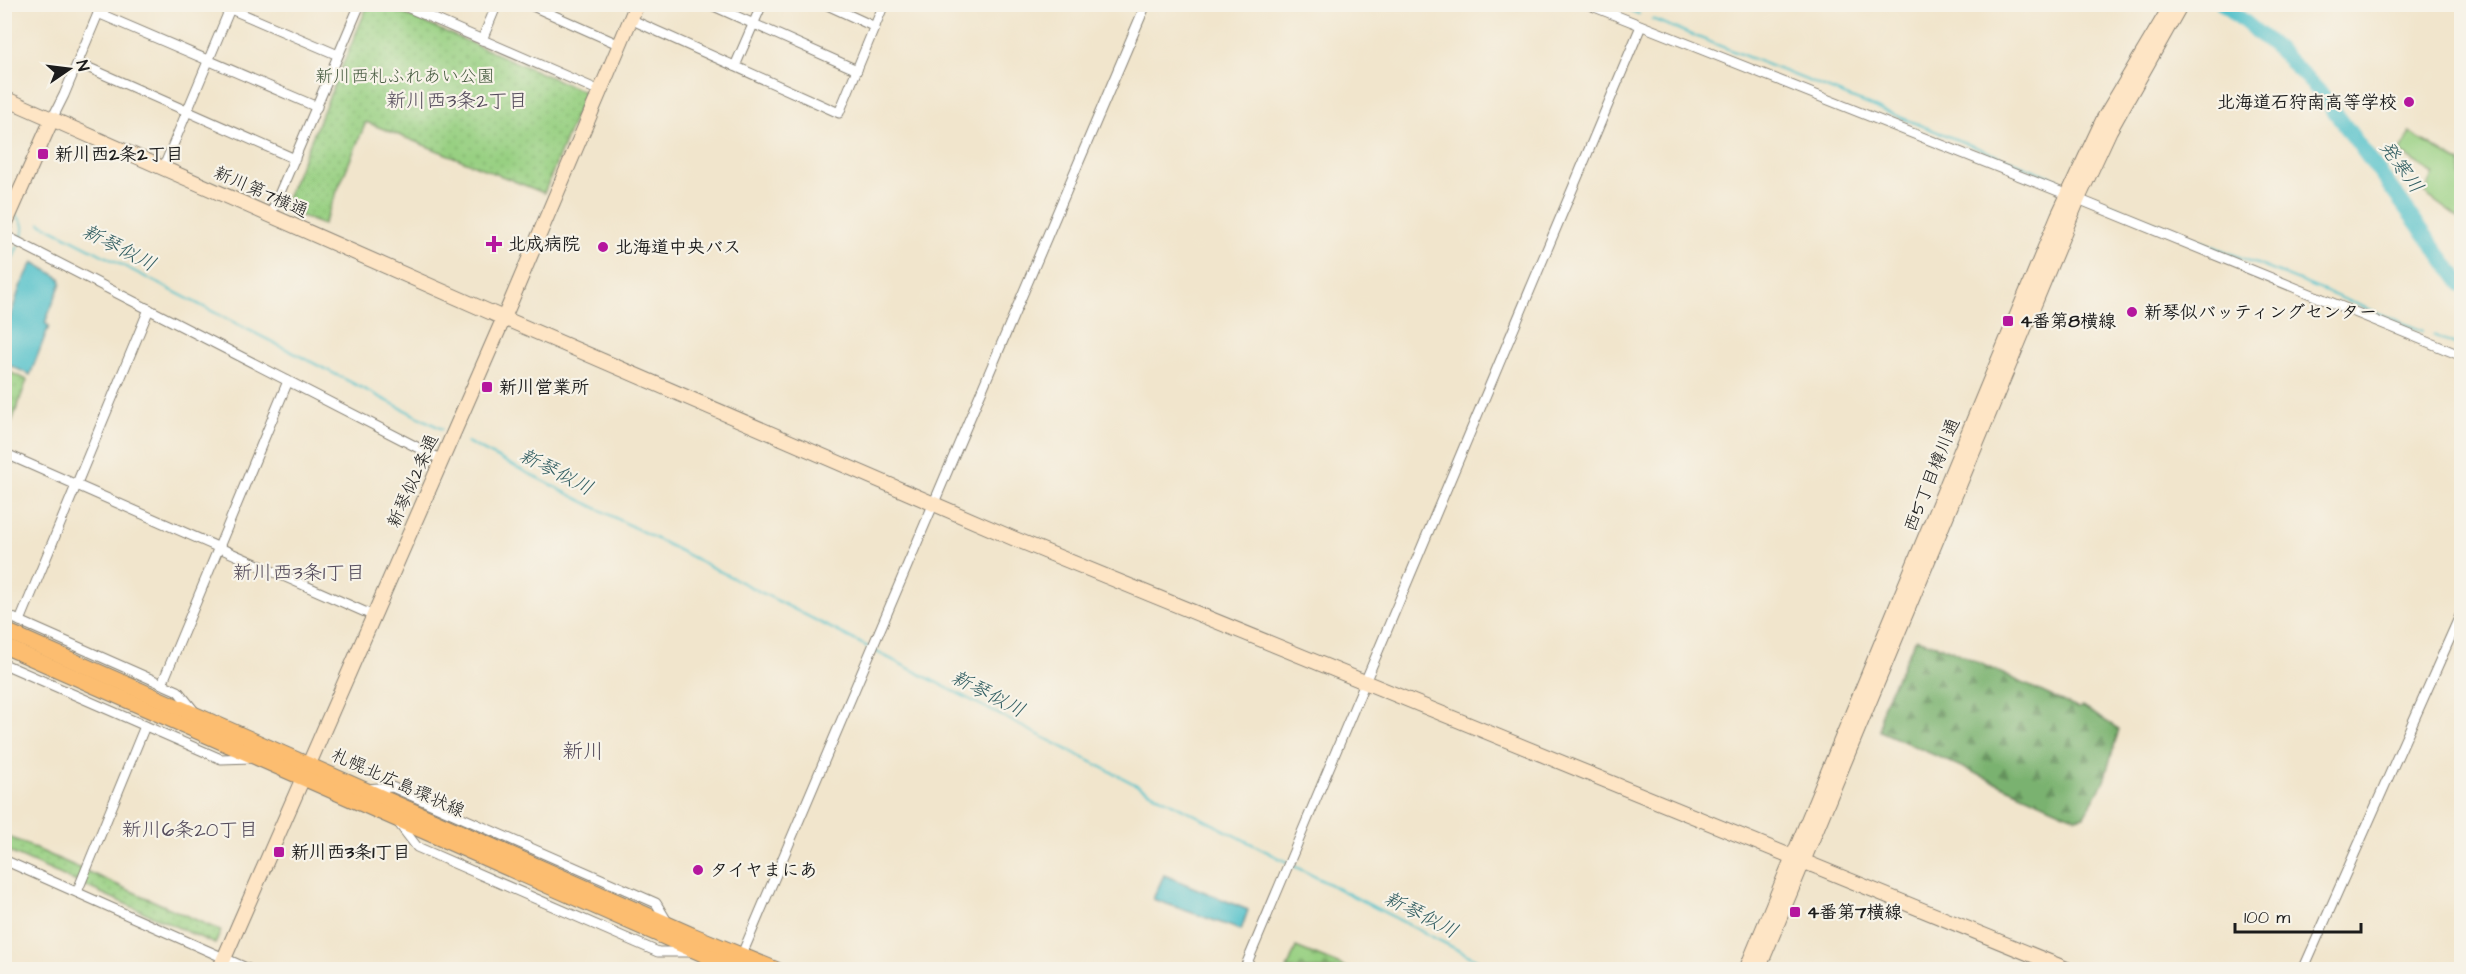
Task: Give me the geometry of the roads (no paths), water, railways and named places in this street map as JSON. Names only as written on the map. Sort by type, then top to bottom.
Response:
[{"type":"main road","name":"札幌北広島環状線","points":[[4,630],[198,715],[395,819],[696,952],[738,966],[777,969]]},
{"type":"main road","name":"札幌北広島環状線","points":[[4,646],[257,758],[364,790],[668,924],[738,966]]},
{"type":"street","points":[[219,4],[231,7],[338,55]]},
{"type":"street","points":[[270,216],[360,4]]},
{"type":"street","points":[[400,4],[600,91]]},
{"type":"street","points":[[482,40],[497,4]]},
{"type":"street","points":[[528,4],[620,45]]},
{"type":"street","name":"新琴似2条通","points":[[222,964],[504,317],[637,4]]},
{"type":"street","points":[[710,4],[857,70]]},
{"type":"street","points":[[735,66],[762,4]]},
{"type":"street","points":[[825,4],[875,27]]},
{"type":"street","points":[[630,19],[839,113],[884,4]]},
{"type":"street","points":[[738,966],[1146,4]]},
{"type":"street","points":[[1587,4],[2073,197],[2462,356]]},
{"type":"street","name":"西5丁目樽川通","points":[[1758,969],[1799,859],[2104,118],[2172,4]]},
{"type":"street","name":"西5丁目樽川通","points":[[2073,197],[2181,4]]},
{"type":"street","points":[[163,169],[231,7]]},
{"type":"street","points":[[317,106],[100,9],[5,228],[17,242],[30,249],[442,460]]},
{"type":"street","points":[[1244,969],[1641,26]]},
{"type":"street","points":[[78,63],[294,159]]},
{"type":"street","name":"新川第7横通","points":[[4,98],[270,216],[933,503],[2069,969]]},
{"type":"street","points":[[20,621],[149,309]]},
{"type":"street","points":[[162,684],[288,381]]},
{"type":"street","points":[[4,453],[374,616]]},
{"type":"street","points":[[2303,969],[2462,611]]},
{"type":"street","points":[[4,614],[178,691],[198,715]]},
{"type":"street","points":[[4,664],[221,759],[257,758]]},
{"type":"street","points":[[77,892],[145,726]]},
{"type":"street","name":"西5丁目樽川通","points":[[1746,969],[1799,859]]},
{"type":"street","points":[[4,860],[77,892],[222,964],[251,969]]},
{"type":"water","points":[[33,262],[60,278],[61,283],[45,323],[49,326],[30,375],[5,363],[5,333],[20,287]]},
{"type":"water","points":[[1164,875],[1248,910],[1241,930],[1153,899]]},
{"type":"waterway","points":[[1615,4],[1639,14]]},
{"type":"waterway","name":"発寒川","points":[[2223,4],[2279,50],[2321,93],[2462,285]]},
{"type":"waterway","points":[[1652,19],[2059,180]]},
{"type":"waterway","points":[[2099,201],[2122,210]]},
{"type":"waterway","points":[[2133,214],[2165,228]]},
{"type":"waterway","points":[[15,215],[21,220],[23,227],[20,241]]},
{"type":"waterway","name":"新琴似川","points":[[40,223],[442,429]]},
{"type":"waterway","points":[[2175,231],[2423,331]]},
{"type":"waterway","points":[[4,279],[18,246]]},
{"type":"waterway","points":[[2433,335],[2462,347]]},
{"type":"waterway","name":"新琴似川","points":[[467,442],[868,647]]},
{"type":"waterway","name":"新琴似川","points":[[873,650],[1287,862]]},
{"type":"waterway","name":"新琴似川","points":[[1292,865],[1497,970]]},
{"type":"place","name":"北海道石狩南高等学校","points":[[2409,102]]},
{"type":"place","name":"新川西2条2丁目","points":[[43,154]]},
{"type":"place","name":"北成病院","points":[[494,244]]},
{"type":"place","name":"北海道中央バス","points":[[603,247]]},
{"type":"place","name":"新琴似バッティングセンター","points":[[2132,312]]},
{"type":"place","name":"4番第8横線","points":[[2008,321]]},
{"type":"place","name":"新川営業所","points":[[487,387]]},
{"type":"place","name":"新川西3条1丁目","points":[[279,852]]},
{"type":"place","name":"タイヤまにあ","points":[[698,870]]},
{"type":"place","name":"4番第7横線","points":[[1795,912]]},
{"type":"district","name":"新川西3条2丁目","points":[[457,101]]},
{"type":"district","name":"新川西3条1丁目","points":[[299,573]]},
{"type":"district","name":"新川","points":[[583,751]]},
{"type":"district","name":"新川6条20丁目","points":[[190,830]]},
{"type":"park label","name":"新川西札ふれあい公園","points":[[405,76]]}]
